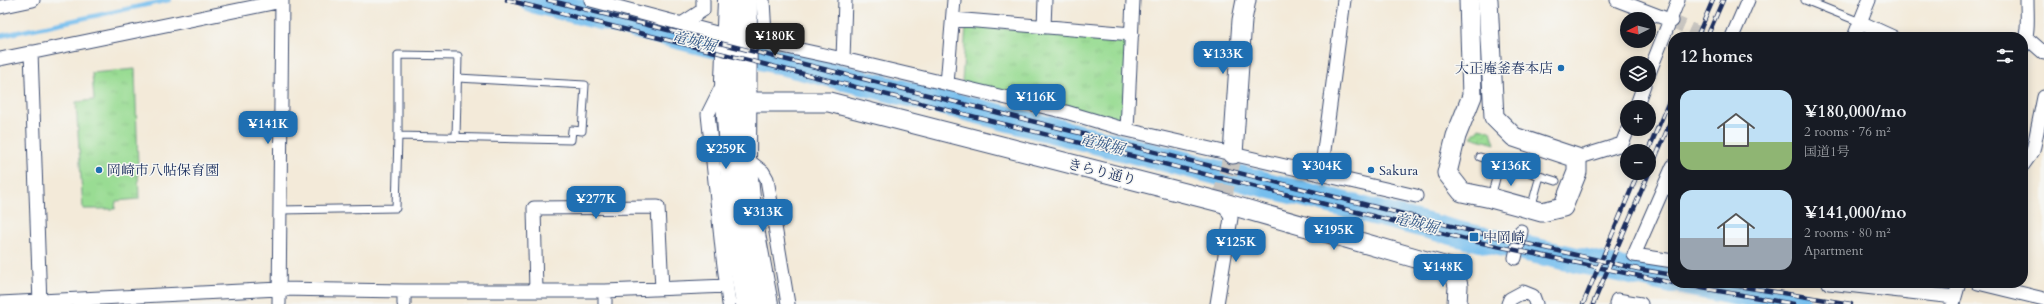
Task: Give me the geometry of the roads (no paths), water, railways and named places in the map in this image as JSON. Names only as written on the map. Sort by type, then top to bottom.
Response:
[{"type":"highway","points":[[729,0],[737,36],[746,102],[745,158],[752,218],[767,304]]},
{"type":"highway","points":[[746,0],[726,80],[734,224],[747,304]]},
{"type":"street","points":[[0,7],[31,0]]},
{"type":"street","points":[[0,59],[282,0],[279,304]]},
{"type":"street","points":[[591,0],[605,2],[737,36]]},
{"type":"street","points":[[683,23],[703,10],[703,0]]},
{"type":"street","points":[[763,0],[765,35],[773,44],[844,59],[1066,112],[1127,130],[1321,173],[1416,196]]},
{"type":"street","points":[[844,0],[844,59]]},
{"type":"street","points":[[947,84],[954,0]]},
{"type":"street","points":[[1044,27],[1045,0]]},
{"type":"street","points":[[1127,130],[1133,0]]},
{"type":"street","points":[[1233,154],[1242,20],[1246,0]]},
{"type":"street","points":[[1321,173],[1344,0]]},
{"type":"street","points":[[1469,0],[1472,96],[1456,136],[1446,173],[1462,192],[1491,198],[1542,212],[1563,207],[1577,172],[1577,158]]},
{"type":"street","points":[[1488,0],[1494,117],[1514,136],[1577,158],[1622,144],[1625,136]]},
{"type":"street","points":[[1618,0],[1671,20]]},
{"type":"street","points":[[1656,56],[1678,0]]},
{"type":"street","points":[[1734,32],[1748,0]]},
{"type":"street","points":[[1856,32],[1869,0]]},
{"type":"street","points":[[2026,32],[2027,0]]},
{"type":"street","points":[[953,19],[1132,34]]},
{"type":"street","points":[[1860,22],[1882,32]]},
{"type":"street","points":[[2028,45],[2044,53]]},
{"type":"street","points":[[31,52],[40,303]]},
{"type":"street","points":[[726,80],[708,114],[729,304]]},
{"type":"street","points":[[2028,158],[2033,150],[2044,97]]},
{"type":"street","name":"きらり通り","points":[[746,102],[829,102],[1224,203],[1454,269],[1458,286],[1457,304]]},
{"type":"street","points":[[745,158],[763,172],[767,179],[788,304]]},
{"type":"street","points":[[1668,191],[1634,255],[1668,261]]},
{"type":"street","points":[[1217,304],[1231,218],[1224,203]]},
{"type":"street","points":[[536,291],[534,208],[658,207],[662,289]]},
{"type":"street","points":[[723,258],[734,224]]},
{"type":"street","points":[[1515,258],[1521,231]]},
{"type":"street","points":[[0,303],[40,303],[280,289],[404,298],[486,298],[536,291],[605,298],[662,289],[726,286]]},
{"type":"street","points":[[1864,288],[1954,301],[1958,288]]},
{"type":"street","points":[[1999,288],[2044,299]]},
{"type":"street","points":[[1508,304],[1510,299],[1523,292],[1533,296],[1536,304]]},
{"type":"street","points":[[1616,304],[1618,300],[1641,304]]},
{"type":"lane","points":[[1805,0],[1860,22]]},
{"type":"lane","points":[[280,210],[396,208],[398,55],[458,56],[456,137]]},
{"type":"lane","points":[[398,136],[571,140],[572,130],[582,131],[585,85],[458,78]]},
{"type":"lane","points":[[1480,157],[1556,181]]},
{"type":"lane","points":[[1491,198],[1500,164]]},
{"type":"lane","points":[[1530,209],[1540,176]]},
{"type":"waterway","points":[[0,36],[169,0]]},
{"type":"waterway","name":"竜城堀","points":[[532,0],[993,115],[1467,236],[1668,280]]},
{"type":"waterway","name":"竜城堀","points":[[1713,288],[1799,304]]},
{"type":"tunnel","points":[[1672,21],[1697,32]]},
{"type":"tunnel","points":[[1224,203],[1224,190],[1233,154]]},
{"type":"railway","points":[[507,0],[1473,241],[1668,282]]},
{"type":"railway","points":[[548,0],[1475,232],[1638,269],[1668,274]]},
{"type":"railway","points":[[1699,32],[1713,0]]},
{"type":"railway","points":[[1709,32],[1723,0]]},
{"type":"railway","points":[[1651,144],[1668,104]]},
{"type":"railway","points":[[1656,156],[1668,128]]},
{"type":"railway","points":[[1583,304],[1635,180]]},
{"type":"railway","points":[[1593,304],[1646,180]]},
{"type":"railway","points":[[1702,288],[1794,304]]},
{"type":"railway","points":[[1750,288],[1851,304]]},
{"type":"place","name":"大正庵釜春本店","points":[[1561,68]]},
{"type":"place","name":"岡崎市八帖保育園","points":[[99,170]]},
{"type":"place","name":"Sakura","points":[[1371,170]]},
{"type":"place","name":"中岡崎","points":[[1474,237]]}]
